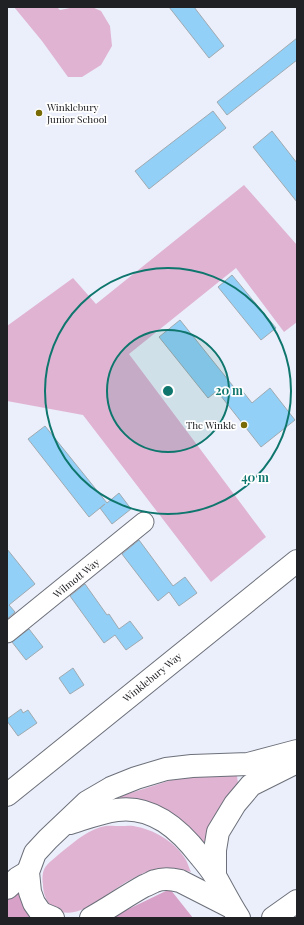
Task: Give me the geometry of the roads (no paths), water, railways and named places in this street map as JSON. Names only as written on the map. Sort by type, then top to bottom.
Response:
[{"type":"street","name":"Wilmott Way","points":[[7,633],[144,522]]},
{"type":"street","name":"Winklebury Way","points":[[7,794],[297,561]]},
{"type":"street","points":[[53,918],[41,913],[34,903],[30,892],[28,872],[35,853],[87,802],[111,788],[136,778],[166,769],[192,766],[248,764],[297,751]]},
{"type":"street","points":[[215,874],[215,850],[218,832],[235,804],[251,785],[297,762]]},
{"type":"street","points":[[62,826],[101,813],[117,810],[139,810],[160,818],[178,831],[191,844],[215,874],[235,912]]},
{"type":"street","points":[[7,888],[18,878],[28,872]]},
{"type":"street","points":[[91,918],[134,892],[155,881],[163,879],[173,879],[191,886],[235,912]]},
{"type":"street","points":[[273,918],[297,902]]},
{"type":"place","name":"Winklebury Junior School","points":[[39,113]]},
{"type":"place","name":"The Winkle","points":[[244,425]]}]
